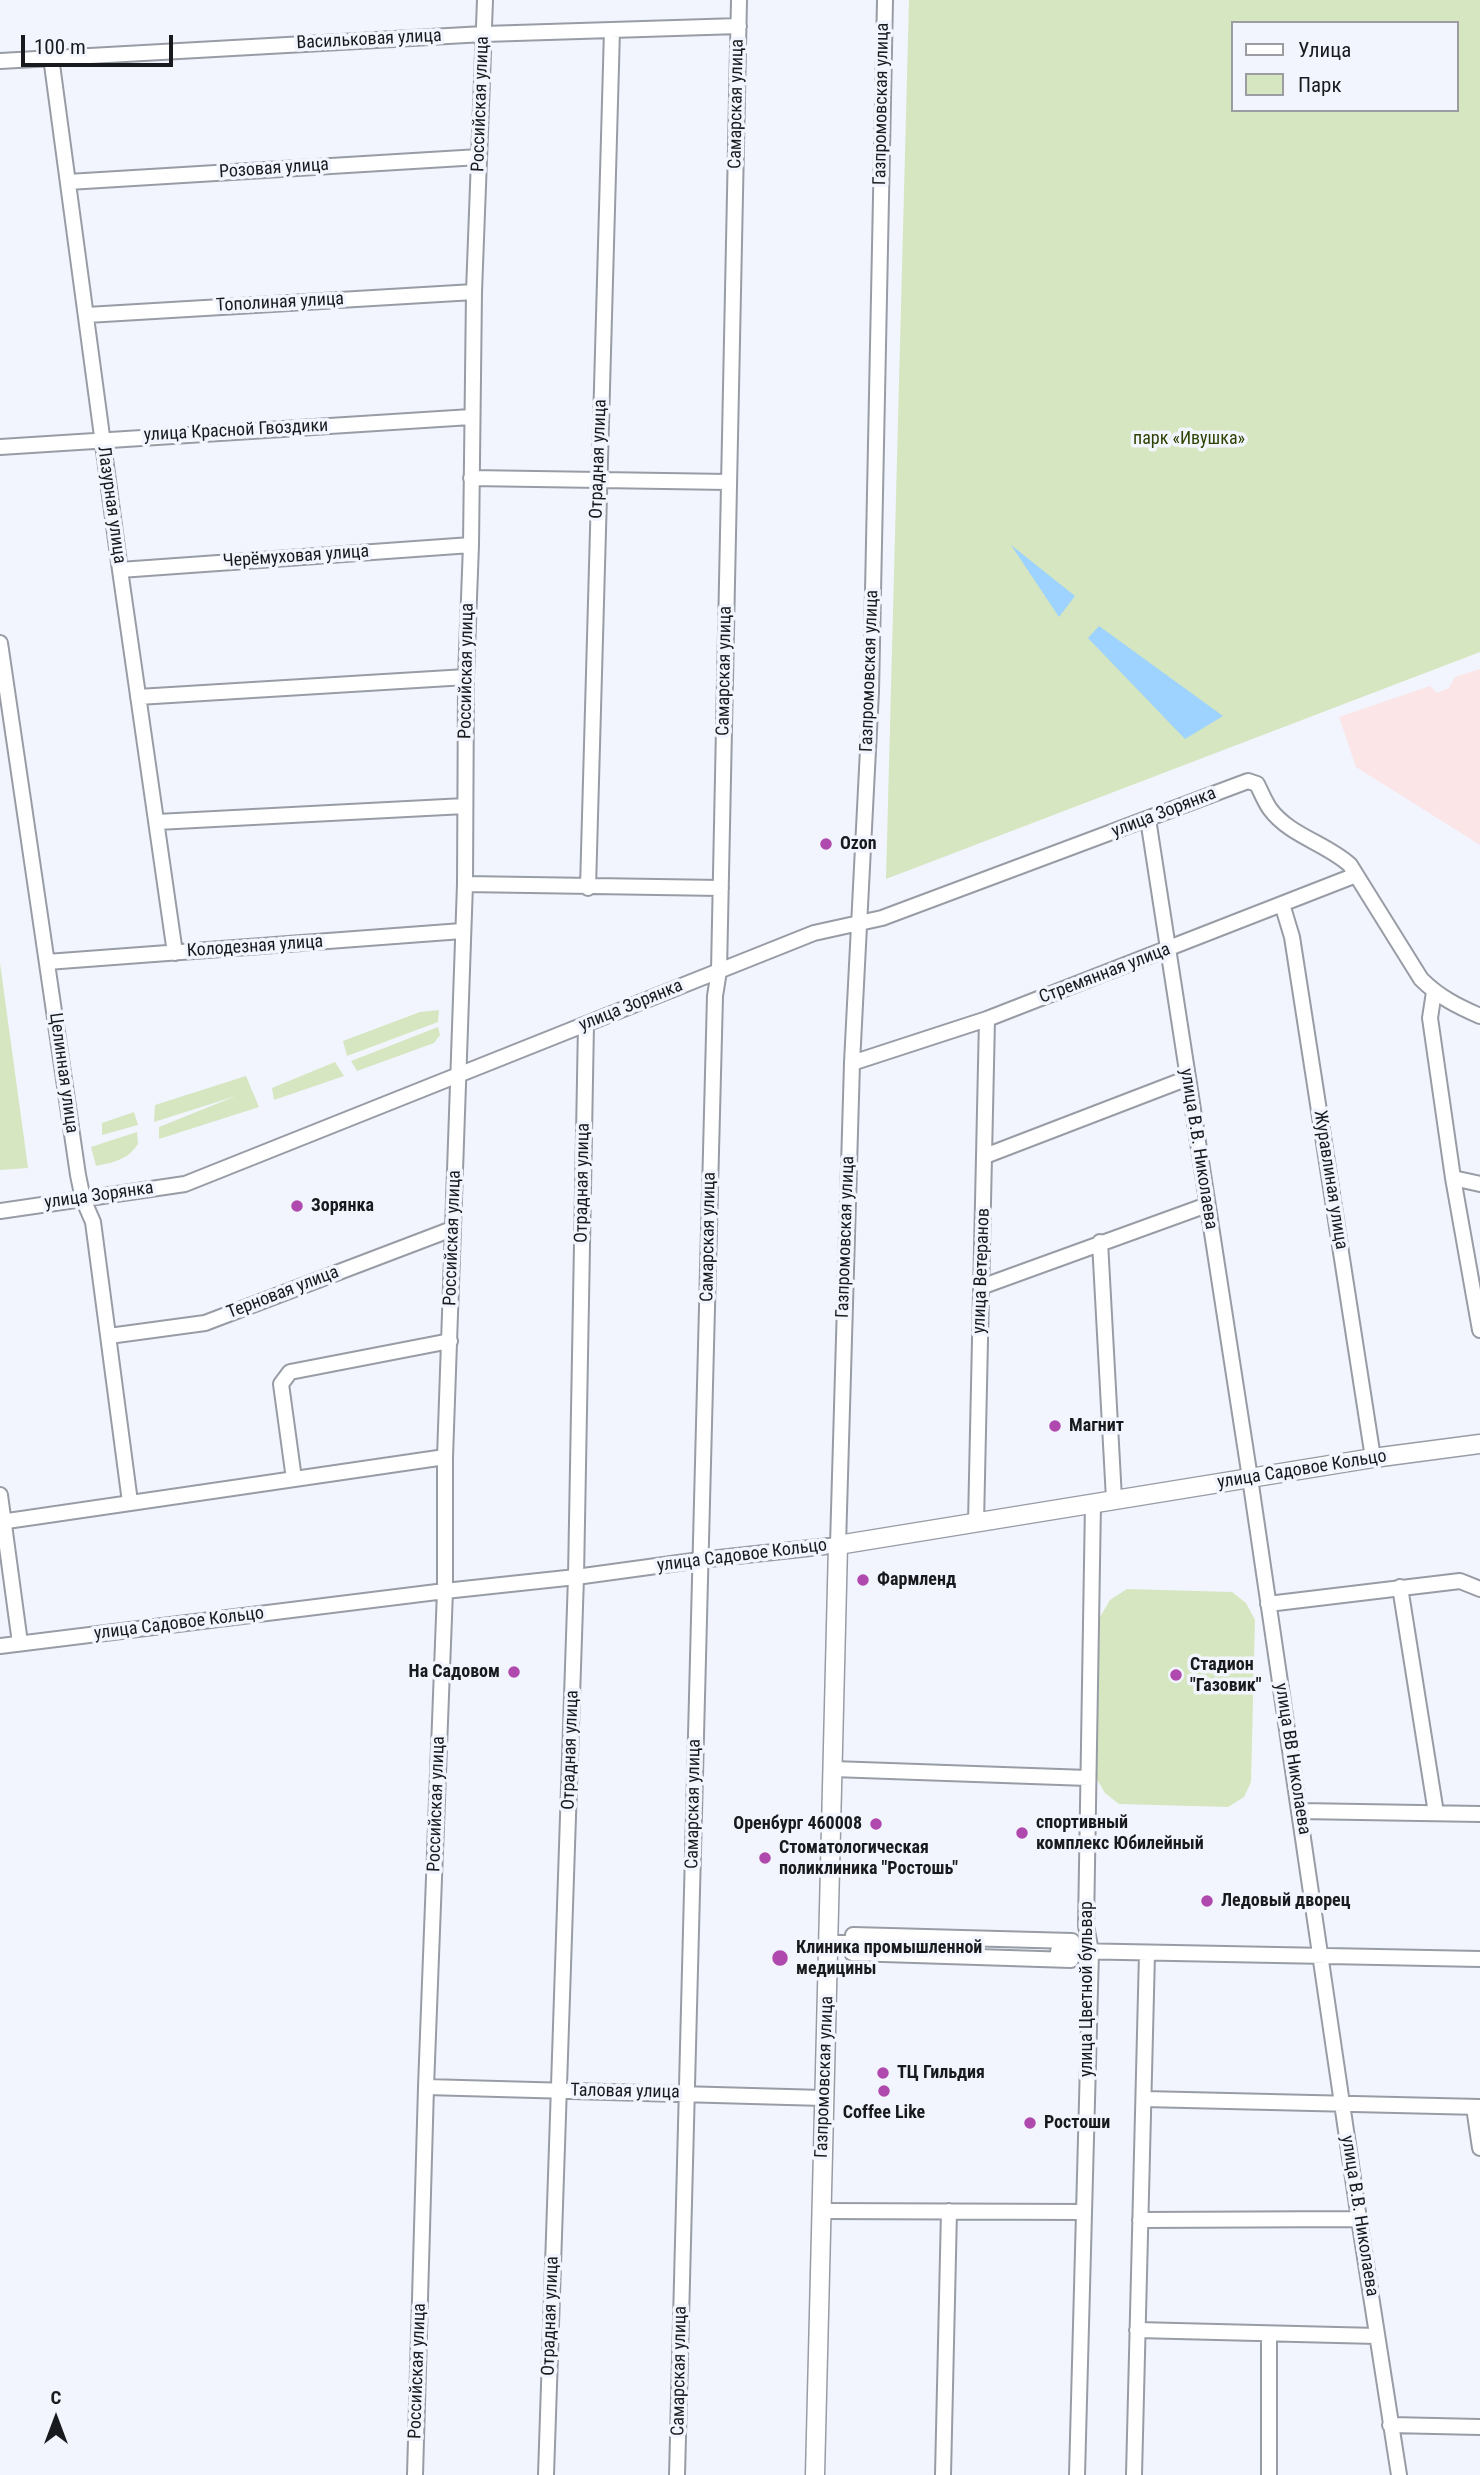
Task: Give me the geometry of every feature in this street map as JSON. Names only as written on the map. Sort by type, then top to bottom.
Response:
[{"type":"main road","name":"улица Садовое Кольцо","points":[[838,1545],[1373,1458],[1480,1444]]},
{"type":"main road","name":"Газпромовская улица","points":[[815,2475],[838,1545]]},
{"type":"street","name":"Российская улица","points":[[415,2475],[426,2087],[445,1591],[452,1229],[465,884],[471,417],[485,0]]},
{"type":"street","name":"Самарская улица","points":[[677,2475],[715,996],[719,971],[739,0]]},
{"type":"street","name":"Газпромовская улица","points":[[838,1545],[852,1063],[871,691],[885,0]]},
{"type":"street","name":"Васильковая улица","points":[[0,61],[484,34],[739,26]]},
{"type":"street","name":"Отрадная улица","points":[[588,888],[612,30]]},
{"type":"street","name":"Лазурная улица","points":[[51,57],[175,953]]},
{"type":"street","name":"Розовая улица","points":[[68,182],[479,157]]},
{"type":"street","name":"Тополиная улица","points":[[87,315],[474,292]]},
{"type":"street","name":"улица Красной Гвоздики","points":[[0,447],[471,417]]},
{"type":"street","points":[[471,478],[729,482]]},
{"type":"street","name":"Черёмуховая улица","points":[[120,570],[471,545]]},
{"type":"street","name":"Целинная улица","points":[[0,643],[83,1199],[93,1222],[130,1502]]},
{"type":"street","points":[[138,698],[466,677]]},
{"type":"street","name":"улица Зорянка","points":[[0,1211],[185,1184],[814,933],[882,918],[1248,781],[1257,784],[1269,809],[1285,824],[1341,857],[1350,864],[1356,875]]},
{"type":"street","points":[[157,822],[465,806]]},
{"type":"street","name":"улица В.В. Николаева","points":[[1148,819],[1251,1478]]},
{"type":"street","points":[[1356,875],[1421,979],[1452,1004],[1480,1016]]},
{"type":"street","name":"Стремянная улица","points":[[852,1063],[987,1019],[1356,875]]},
{"type":"street","points":[[465,884],[721,888]]},
{"type":"street","name":"Журавлиная улица","points":[[1282,904],[1292,937],[1373,1458]]},
{"type":"street","name":"Колодезная улица","points":[[47,961],[462,931]]},
{"type":"street","points":[[1434,992],[1430,1018],[1453,1178],[1480,1330]]},
{"type":"street","name":"улица Ветеранов","points":[[976,1522],[987,1019]]},
{"type":"street","name":"Отрадная улица","points":[[546,2475],[553,2239],[561,2092],[576,1577],[586,1024]]},
{"type":"street","points":[[985,1156],[1188,1078]]},
{"type":"street","points":[[1453,1178],[1480,1184]]},
{"type":"street","points":[[981,1287],[1207,1205]]},
{"type":"street","name":"Терновая улица","points":[[109,1336],[205,1322],[452,1229]]},
{"type":"street","points":[[1100,1242],[1114,1499]]},
{"type":"street","points":[[294,1479],[281,1384],[290,1372],[450,1341]]},
{"type":"street","points":[[2,1522],[446,1457]]},
{"type":"street","name":"улица ВВ Николаева","points":[[1251,1478],[1320,1956]]},
{"type":"street","points":[[0,1495],[20,1643]]},
{"type":"street","name":"улица Цветной бульвар","points":[[1077,2475],[1091,1951],[1086,1926],[1093,1503]]},
{"type":"street","name":"улица Садовое Кольцо","points":[[0,1646],[838,1545]]},
{"type":"street","points":[[1268,1604],[1460,1581],[1480,1589]]},
{"type":"street","points":[[1400,1587],[1436,1814]]},
{"type":"street","points":[[833,1769],[1088,1778]]},
{"type":"street","points":[[1300,1811],[1480,1814]]},
{"type":"street","points":[[829,1943],[862,1944],[904,1936],[947,1937],[1018,1940],[1062,1950],[1480,1959]]},
{"type":"street","points":[[904,1936],[904,1955]]},
{"type":"street","points":[[925,1937],[925,1955]]},
{"type":"street","points":[[947,1937],[947,1956]]},
{"type":"street","points":[[973,1957],[974,1938]]},
{"type":"street","points":[[997,1939],[997,1958]]},
{"type":"street","points":[[1018,1940],[1018,1958]]},
{"type":"street","points":[[862,1944],[904,1955],[997,1958],[1018,1958],[1062,1950]]},
{"type":"street","points":[[1133,2475],[1147,1953]]},
{"type":"street","name":"улица В.В. Николаева","points":[[1320,1956],[1398,2475]]},
{"type":"street","name":"Таловая улица","points":[[426,2087],[824,2098]]},
{"type":"street","points":[[1143,2099],[1477,2107],[1480,2148]]},
{"type":"street","points":[[821,2211],[1084,2212]]},
{"type":"street","points":[[943,2475],[950,2211]]},
{"type":"street","points":[[1140,2220],[1359,2219]]},
{"type":"street","points":[[1137,2330],[1377,2336]]},
{"type":"street","points":[[1269,2335],[1269,2475]]},
{"type":"street","points":[[1391,2425],[1480,2427]]},
{"type":"shaded area","points":[[1480,669],[1480,845],[1356,767],[1339,717],[1430,686],[1437,693],[1449,688],[1455,677]]},
{"type":"green space","name":"парк «Ивушка»","points":[[909,0],[1480,0],[1480,652],[886,879]]},
{"type":"green space","points":[[0,963],[28,1168],[0,1170]]},
{"type":"green space","points":[[439,1010],[438,1022],[347,1056],[343,1041],[420,1012]]},
{"type":"green space","points":[[438,1027],[440,1035],[434,1043],[357,1071],[351,1061]]},
{"type":"green space","points":[[335,1062],[344,1076],[274,1100],[272,1088]]},
{"type":"green space","points":[[246,1076],[259,1107],[159,1139],[159,1127],[236,1096],[154,1122],[155,1105]]},
{"type":"green space","points":[[134,1112],[138,1125],[102,1135],[102,1123]]},
{"type":"green space","points":[[137,1132],[138,1144],[129,1154],[115,1162],[96,1166],[91,1147]]},
{"type":"green space","name":"Стадион \"Газовик\"","points":[[1127,1589],[1232,1592],[1246,1603],[1255,1620],[1251,1782],[1244,1797],[1228,1807],[1119,1804],[1105,1793],[1095,1776],[1100,1617],[1110,1600]]},
{"type":"water","points":[[1011,545],[1075,596],[1059,617]]},
{"type":"water","points":[[1099,626],[1223,716],[1185,739],[1088,638]]},
{"type":"place","name":"Ozon","points":[[826,844]]},
{"type":"place","name":"Зорянка","points":[[297,1206]]},
{"type":"place","name":"Магнит","points":[[1055,1426]]},
{"type":"place","name":"Фармленд","points":[[863,1580]]},
{"type":"place","name":"На Садовом","points":[[514,1672]]},
{"type":"place","name":"Стадион \"Газовик\"","points":[[1176,1675]]},
{"type":"place","name":"Оренбург 460008","points":[[876,1824]]},
{"type":"place","name":"спортивный комплекс Юбилейный","points":[[1022,1833]]},
{"type":"place","name":"Стоматологическая поликлиника \"Ростошь\"","points":[[765,1858]]},
{"type":"place","name":"Ледовый дворец","points":[[1207,1901]]},
{"type":"place","name":"Клиника промышленной медицины","points":[[780,1958]]},
{"type":"place","name":"ТЦ Гильдия","points":[[883,2073]]},
{"type":"place","name":"Coffee Like","points":[[884,2091]]},
{"type":"place","name":"Ростоши","points":[[1030,2123]]}]
